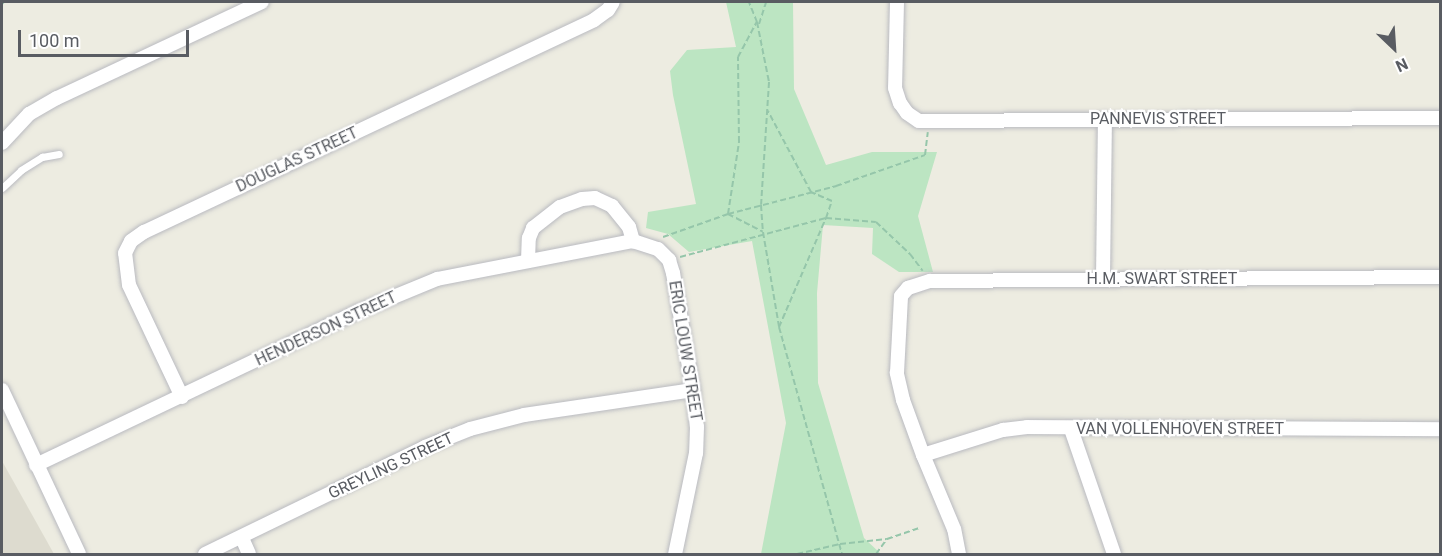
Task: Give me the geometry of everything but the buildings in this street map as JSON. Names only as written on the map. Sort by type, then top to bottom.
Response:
[{"type":"street","points":[[2,143],[29,114],[57,98],[262,2]]},
{"type":"street","name":"DOUGLAS STREET","points":[[182,397],[129,285],[124,254],[131,241],[144,232],[594,20],[608,10],[613,2]]},
{"type":"street","name":"PANNEVIS STREET","points":[[897,2],[896,88],[900,103],[907,113],[919,121],[1440,118]]},
{"type":"street","points":[[1103,279],[1105,119]]},
{"type":"street","points":[[528,261],[529,238],[533,228],[560,207],[582,199],[595,198],[612,206],[639,242]]},
{"type":"street","name":"HENDERSON STREET","points":[[36,465],[357,312],[437,279],[639,242]]},
{"type":"street","name":"ERIC LOUW STREET","points":[[639,242],[658,249],[669,260],[693,390],[697,427],[696,453],[675,555]]},
{"type":"street","name":"H.M. SWART STREET","points":[[923,455],[903,400],[897,373],[899,308],[901,296],[908,288],[930,281],[1440,277]]},
{"type":"street","points":[[2,390],[79,555]]},
{"type":"street","name":"GREYLING STREET","points":[[205,555],[425,447],[470,429],[524,415],[693,390]]},
{"type":"street","name":"VAN VOLLENHOVEN STREET","points":[[923,455],[1003,430],[1027,427],[1440,429]]},
{"type":"street","points":[[1071,429],[1114,555]]},
{"type":"street","points":[[923,455],[954,529],[959,555]]},
{"type":"street","points":[[242,538],[249,555]]},
{"type":"lane","points":[[2,188],[28,165],[42,157],[59,154]]},
{"type":"path","points":[[749,2],[757,24],[769,82],[761,205],[763,232],[779,327],[842,555]]},
{"type":"path","points":[[728,214],[739,142],[738,57],[757,24],[766,2]]},
{"type":"path","points":[[768,111],[810,192],[832,201],[779,327]]},
{"type":"path","points":[[639,242],[728,214],[810,192],[925,155],[930,121]]},
{"type":"path","points":[[728,214],[763,232]]},
{"type":"path","points":[[669,260],[763,232],[826,218],[876,222],[910,254],[930,281]]},
{"type":"path","points":[[797,555],[840,544],[886,539],[919,528]]},
{"type":"path","points":[[876,555],[886,539]]},
{"type":"shaded area","points":[[2,461],[54,554],[2,554]]},
{"type":"green space","points":[[726,2],[793,2],[794,89],[826,165],[872,152],[937,152],[918,216],[933,272],[899,272],[872,254],[873,228],[823,225],[817,293],[818,383],[864,538],[881,554],[761,554],[786,423],[752,241],[689,252],[668,234],[646,228],[648,212],[696,204],[670,71],[687,50],[736,47]]}]
